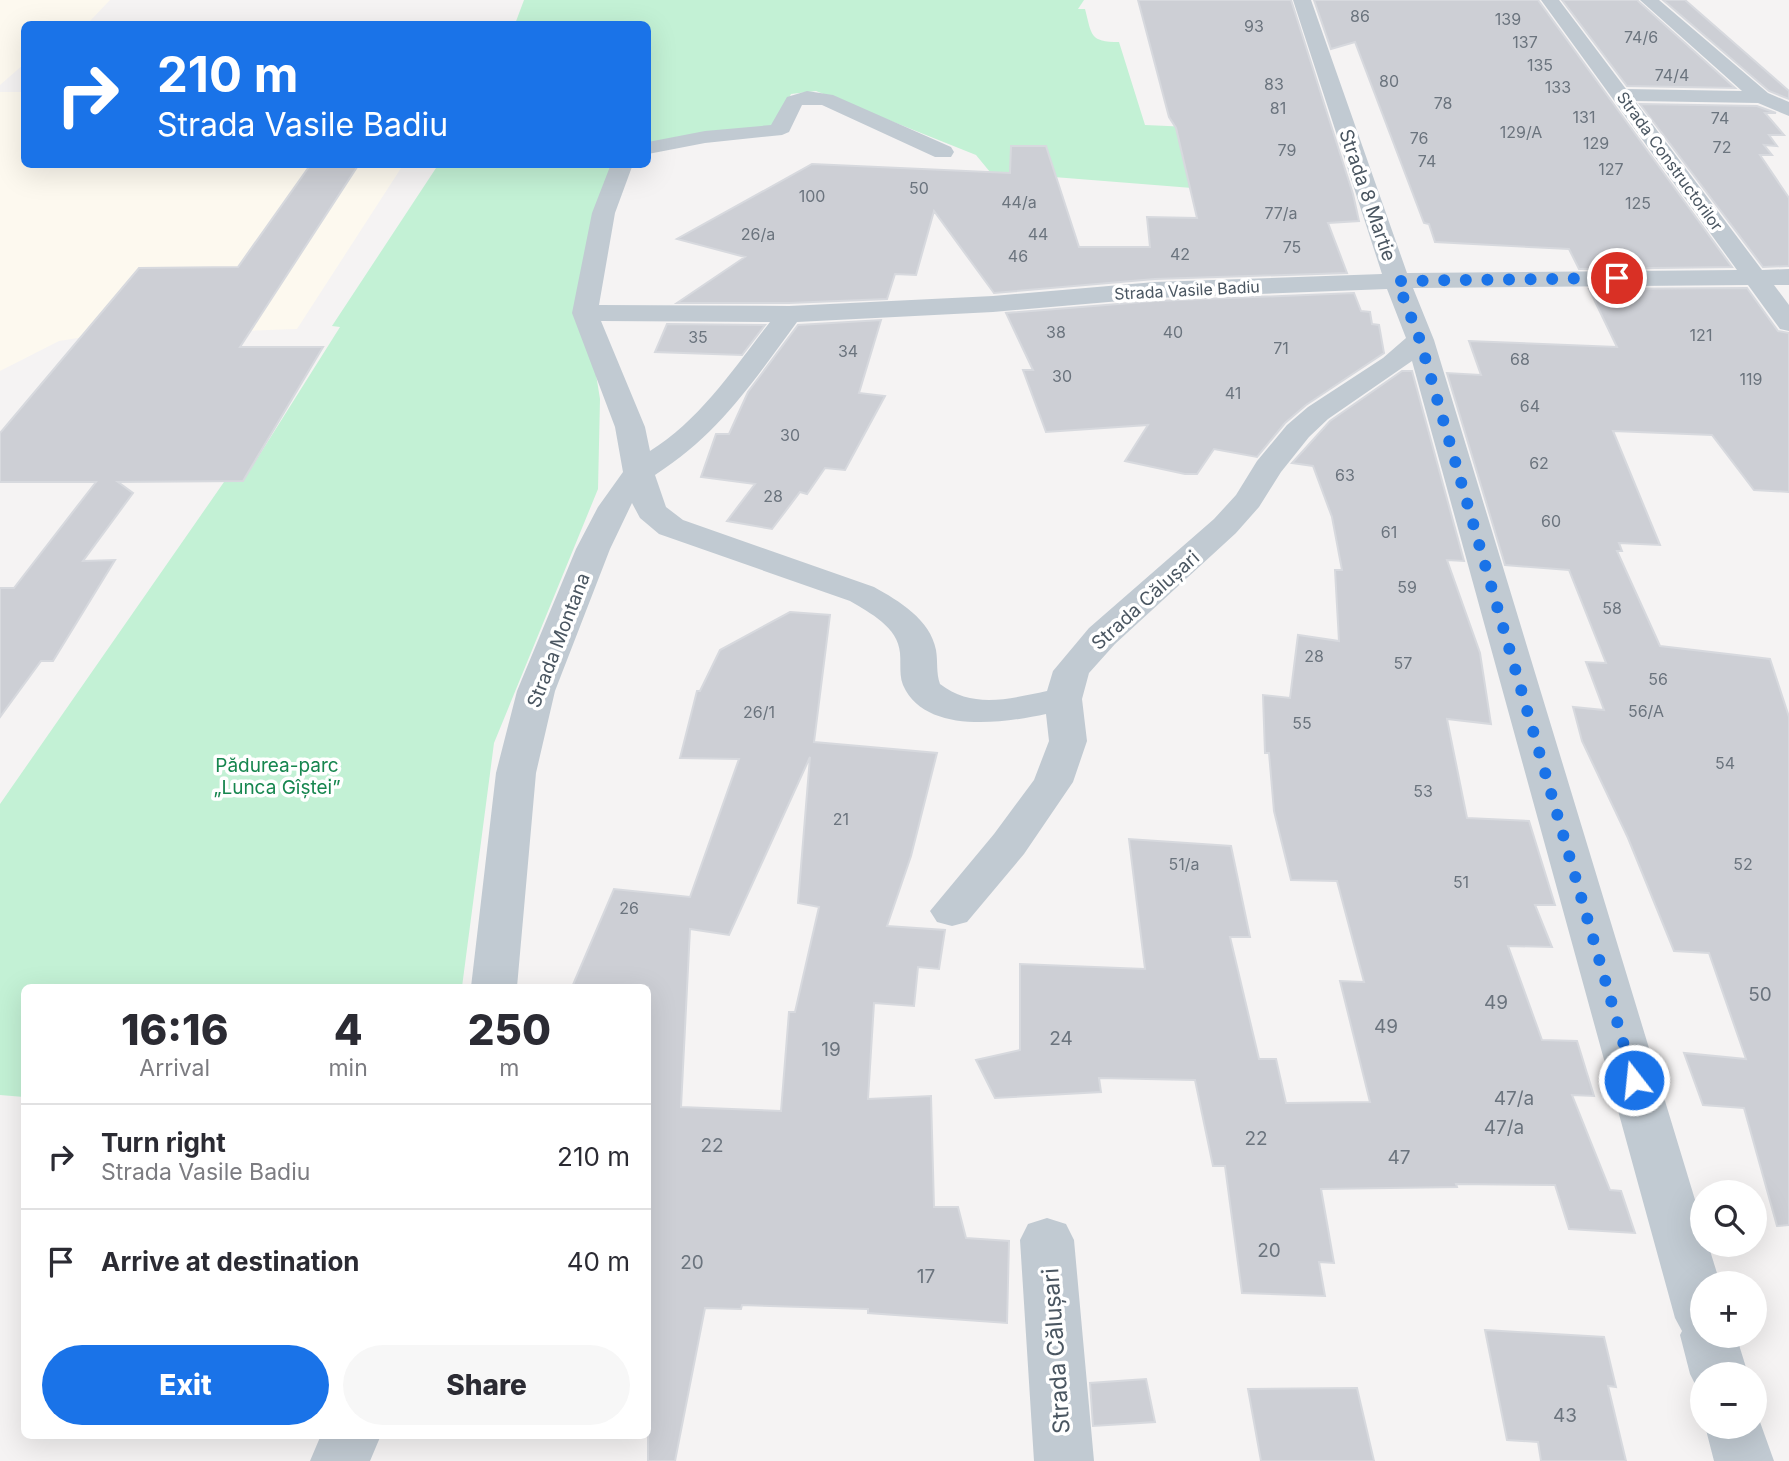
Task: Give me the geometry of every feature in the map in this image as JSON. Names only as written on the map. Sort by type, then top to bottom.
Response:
[{"type":"street","name":"Strada 8 Martie","points":[[1302,0],[1397,281],[1420,340],[1690,1273]]},
{"type":"street","name":"Strada Constructorilor","points":[[1550,0],[1789,323]]},
{"type":"street","points":[[1649,0],[1761,97],[1789,110]]},
{"type":"street","points":[[1622,96],[1761,97]]},
{"type":"street","points":[[651,147],[705,137],[775,131],[782,128],[794,101],[807,97],[826,99],[943,152]]},
{"type":"street","points":[[620,168],[613,182],[597,247],[585,313],[630,427],[638,472],[651,511],[671,527],[862,594],[887,608],[909,629],[918,649],[922,688],[940,702],[963,710],[997,712],[1063,699]]},
{"type":"street","name":"Strada Vasile Badiu","points":[[585,313],[789,314],[993,304],[1155,290],[1397,281],[1789,277]]},
{"type":"street","points":[[638,472],[673,450],[723,403],[789,314]]},
{"type":"street","name":"Strada Călușari","points":[[952,911],[1009,844],[1053,782],[1068,741],[1063,699],[1071,671],[1102,636],[1225,526],[1248,500],[1268,468],[1298,431],[1318,413],[1393,364],[1420,340]]},
{"type":"street","name":"Strada Montana","points":[[494,984],[516,773],[536,691],[593,549],[614,507],[638,472]]},
{"type":"street","name":"Strada Călușari","points":[[1047,1240],[1064,1461]]},
{"type":"street","points":[[340,1461],[349,1439]]},
{"type":"street","points":[[1738,1439],[1744,1461]]},
{"type":"shaded area","points":[[0,0],[110,0],[90,21],[21,21],[21,67],[0,85]]},
{"type":"shaded area","points":[[0,92],[21,92],[21,168],[401,168],[297,329],[84,337],[59,341],[0,371]]},
{"type":"green space","points":[[524,0],[1084,0],[1078,9],[1085,9],[1093,35],[1102,40],[1119,42],[1145,125],[1213,128],[1230,191],[990,172],[976,155],[816,91],[791,94],[775,127],[651,143],[651,21],[516,21]]},
{"type":"green space","name":"Pădurea-parc „Lunca Gîștei”","points":[[436,168],[617,168],[585,306],[600,399],[598,489],[494,743],[462,984],[21,984],[21,1097],[0,1095],[0,804],[224,482],[243,481],[340,327],[332,326]]},
{"type":"building","points":[[1138,0],[1291,0],[1353,194],[1359,221],[1328,223],[1347,273],[1155,279],[994,293],[934,211],[916,275],[895,274],[887,299],[789,303],[677,303],[745,257],[677,239],[812,164],[1010,173],[1011,146],[1046,146],[1079,247],[1150,247],[1147,217],[1197,218],[1176,128],[1169,117]]},
{"type":"building","points":[[1314,0],[1538,0],[1732,267],[1579,269],[1569,249],[1435,242],[1429,224],[1424,223],[1355,42],[1331,49]]},
{"type":"building","points":[[1562,0],[1637,0],[1735,88],[1627,86]]},
{"type":"building","points":[[1663,0],[1685,0],[1789,91],[1789,99],[1769,91]]},
{"type":"building","points":[[1640,104],[1757,106],[1776,113],[1765,113],[1784,135],[1769,135],[1777,146],[1764,145],[1772,155],[1760,155],[1789,198],[1789,266],[1763,267]]},
{"type":"building","points":[[308,168],[356,168],[240,347],[323,347],[243,481],[118,482],[133,493],[83,561],[115,560],[53,661],[41,661],[0,717],[0,588],[14,588],[96,482],[0,482],[0,433],[139,268],[238,267]]},
{"type":"building","points":[[1747,288],[1778,331],[1789,333],[1789,492],[1754,490],[1712,435],[1613,431],[1660,545],[1619,543],[1622,551],[1617,551],[1660,646],[1770,659],[1789,717],[1789,1225],[1777,1226],[1767,1190],[1767,1180],[1764,1180],[1744,1108],[1703,1105],[1684,1053],[1746,1059],[1709,953],[1674,951],[1628,838],[1582,741],[1573,707],[1604,710],[1586,662],[1606,663],[1569,570],[1505,565],[1447,373],[1481,375],[1469,341],[1617,347],[1589,289]]},
{"type":"building","points":[[1354,293],[1361,311],[1370,312],[1372,324],[1379,325],[1384,353],[1306,405],[1285,423],[1257,457],[1214,449],[1197,474],[1185,474],[1125,461],[1148,425],[1046,432],[1023,370],[1033,370],[1006,313],[1155,301]]},
{"type":"building","points":[[881,320],[859,393],[885,396],[845,470],[825,468],[807,494],[800,492],[772,529],[727,521],[755,484],[701,477],[716,434],[729,434],[748,392],[798,325]]},
{"type":"building","points":[[667,324],[765,325],[742,355],[655,352]]},
{"type":"building","points":[[1402,371],[1412,371],[1464,561],[1447,560],[1480,653],[1491,724],[1447,719],[1467,818],[1529,821],[1555,905],[1535,905],[1552,947],[1508,946],[1542,1040],[1577,1041],[1594,1096],[1572,1095],[1610,1190],[1621,1191],[1635,1233],[1569,1229],[1555,1185],[1456,1184],[1457,1187],[1321,1189],[1334,1263],[1319,1262],[1325,1296],[1242,1293],[1225,1166],[1213,1166],[1195,1080],[1099,1078],[1101,1092],[995,1098],[976,1060],[1020,1050],[1020,964],[1145,969],[1129,839],[1231,846],[1250,937],[1230,937],[1259,1059],[1276,1059],[1286,1103],[1370,1102],[1340,981],[1364,982],[1337,881],[1291,880],[1274,811],[1269,753],[1265,753],[1263,695],[1290,698],[1298,635],[1339,641],[1335,570],[1342,570],[1332,517],[1313,466],[1292,463],[1330,421]]},
{"type":"building","points":[[790,612],[830,615],[814,742],[937,753],[911,856],[887,926],[945,930],[939,969],[918,967],[914,1006],[874,1003],[868,1099],[931,1096],[934,1207],[958,1207],[966,1238],[1009,1241],[1007,1323],[868,1313],[868,1309],[742,1305],[741,1309],[705,1308],[675,1461],[648,1461],[648,1439],[651,1439],[651,984],[573,984],[614,889],[690,897],[739,759],[680,758],[697,691],[700,691],[720,650]],"holes":[[[810,757],[798,903],[819,907],[795,1012],[789,1012],[781,1111],[681,1107],[690,929],[729,935]]]},
{"type":"building","points":[[1485,1330],[1604,1337],[1616,1387],[1608,1386],[1626,1461],[1541,1461],[1538,1442],[1507,1440]]},
{"type":"building","points":[[1146,1379],[1155,1422],[1093,1426],[1090,1383]]},
{"type":"building","points":[[1357,1388],[1374,1461],[1261,1461],[1248,1389]]},
{"type":"route","points":[[1617,278],[1397,281],[1420,340],[1634,1080]]}]
